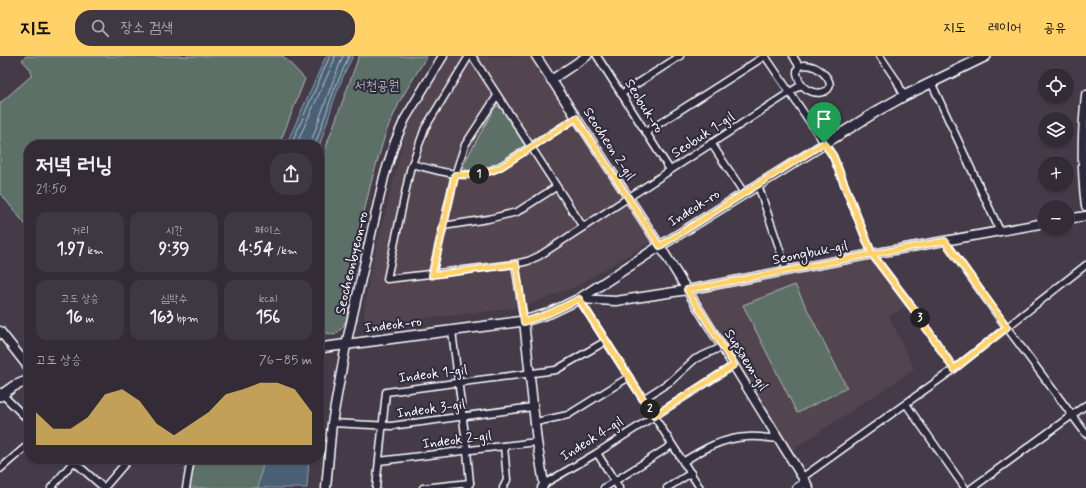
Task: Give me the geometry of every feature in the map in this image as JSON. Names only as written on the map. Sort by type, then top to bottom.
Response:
[{"type":"main road","name":"Indeok-ro","points":[[324,348],[524,322],[550,313],[579,299],[660,246],[824,143],[904,96],[986,56]]},
{"type":"main road","points":[[1,394],[24,382]]},
{"type":"street","name":"Seocheonbyeon-ro","points":[[326,488],[332,423],[346,345],[384,177],[395,142],[405,119],[443,56]]},
{"type":"street","points":[[576,118],[531,147],[499,168],[489,172],[473,175],[455,175],[412,164],[425,128],[471,56],[531,147],[556,187],[583,227]]},
{"type":"street","name":"Seocheon 2-gil","points":[[536,56],[660,246]]},
{"type":"street","points":[[552,80],[587,56]]},
{"type":"street","name":"Seobuk-ro","points":[[597,56],[670,170]]},
{"type":"street","points":[[621,94],[680,56]]},
{"type":"street","points":[[646,132],[765,56],[833,156],[872,254],[915,311],[954,369]]},
{"type":"street","points":[[794,56],[800,66]]},
{"type":"street","points":[[880,56],[897,81],[904,96]]},
{"type":"street","points":[[800,66],[814,66],[825,74],[830,84],[829,88],[822,93],[810,92],[801,85],[797,73],[797,69],[800,66]]},
{"type":"street","points":[[931,82],[1000,231]]},
{"type":"street","name":"Seobuk 1-gil","points":[[412,164],[387,279],[432,275],[516,264],[539,256],[801,85]]},
{"type":"street","points":[[1086,95],[1082,148],[1083,184],[1086,206]]},
{"type":"street","points":[[432,275],[455,175],[465,145],[497,96]]},
{"type":"street","points":[[711,143],[744,194]]},
{"type":"street","points":[[758,185],[787,271]]},
{"type":"street","points":[[443,226],[488,220],[517,212],[556,187]]},
{"type":"street","points":[[1074,218],[1086,216]]},
{"type":"street","name":"Seongbuk-gil","points":[[579,299],[616,301],[687,290],[872,254],[1038,224]]},
{"type":"street","points":[[945,241],[1086,434]]},
{"type":"street","name":"Supsaem-gil","points":[[660,246],[806,483]]},
{"type":"street","points":[[516,264],[524,322]]},
{"type":"street","points":[[797,488],[806,483],[1086,266]]},
{"type":"street","points":[[579,299],[700,488]]},
{"type":"street","name":"Indeok 4-gil","points":[[524,322],[543,486],[734,365]]},
{"type":"street","points":[[0,331],[24,362]]},
{"type":"street","points":[[423,488],[468,485],[467,451],[452,331]]},
{"type":"street","points":[[530,374],[556,370],[606,341]]},
{"type":"street","points":[[643,399],[671,381],[695,359],[722,346]]},
{"type":"street","name":"Indeok 1-gil","points":[[376,488],[386,392],[530,374]]},
{"type":"street","points":[[536,422],[568,416],[629,377]]},
{"type":"street","points":[[1,394],[24,416]]},
{"type":"street","points":[[906,404],[965,488]]},
{"type":"street","points":[[972,488],[1086,405]]},
{"type":"street","name":"Indeok 3-gil","points":[[332,423],[383,426],[533,407]]},
{"type":"street","points":[[683,462],[703,449],[729,440],[747,437],[779,438]]},
{"type":"street","name":"Indeok 2-gil","points":[[379,461],[537,442]]},
{"type":"street","points":[[604,488],[672,445]]},
{"type":"street","points":[[503,488],[507,480],[504,446]]},
{"type":"street","points":[[0,469],[24,448]]},
{"type":"street","points":[[597,453],[619,488]]},
{"type":"street","points":[[51,488],[70,464]]},
{"type":"street","points":[[77,464],[104,488],[125,464]]},
{"type":"street","points":[[186,488],[190,464]]},
{"type":"street","points":[[667,488],[691,473]]},
{"type":"shaded area","points":[[447,56],[531,56],[652,241],[577,286],[523,307],[363,326],[369,277],[408,122]]},
{"type":"shaded area","points":[[872,254],[908,306],[889,316],[914,369],[788,453],[687,290]]},
{"type":"green space","points":[[26,56],[283,56],[305,79],[281,140],[24,140],[24,223],[0,193],[0,103],[31,76],[31,70],[22,60]]},
{"type":"green space","name":"서천공원","points":[[359,56],[427,56],[401,99],[386,132],[372,179],[358,237],[350,285],[348,316],[343,327],[335,335],[324,332],[324,156],[328,141]]},
{"type":"green space","points":[[498,106],[502,109],[525,146],[490,166],[466,171],[463,165],[495,107]]},
{"type":"green space","points":[[795,285],[847,388],[797,413],[743,305]]},
{"type":"green space","points":[[193,464],[266,464],[260,488],[190,488]]},
{"type":"water","points":[[326,56],[353,56],[338,89],[321,140],[288,140]]},
{"type":"water","points":[[263,464],[309,464],[307,488],[258,488]]},
{"type":"route","points":[[824,143],[660,246],[576,118],[499,168],[489,172],[473,175],[455,175],[432,275],[516,264],[524,322],[550,313],[579,299],[654,416],[734,365],[687,290],[872,254],[915,311],[954,369],[1007,327],[945,241],[872,254],[833,156],[824,143]]}]
